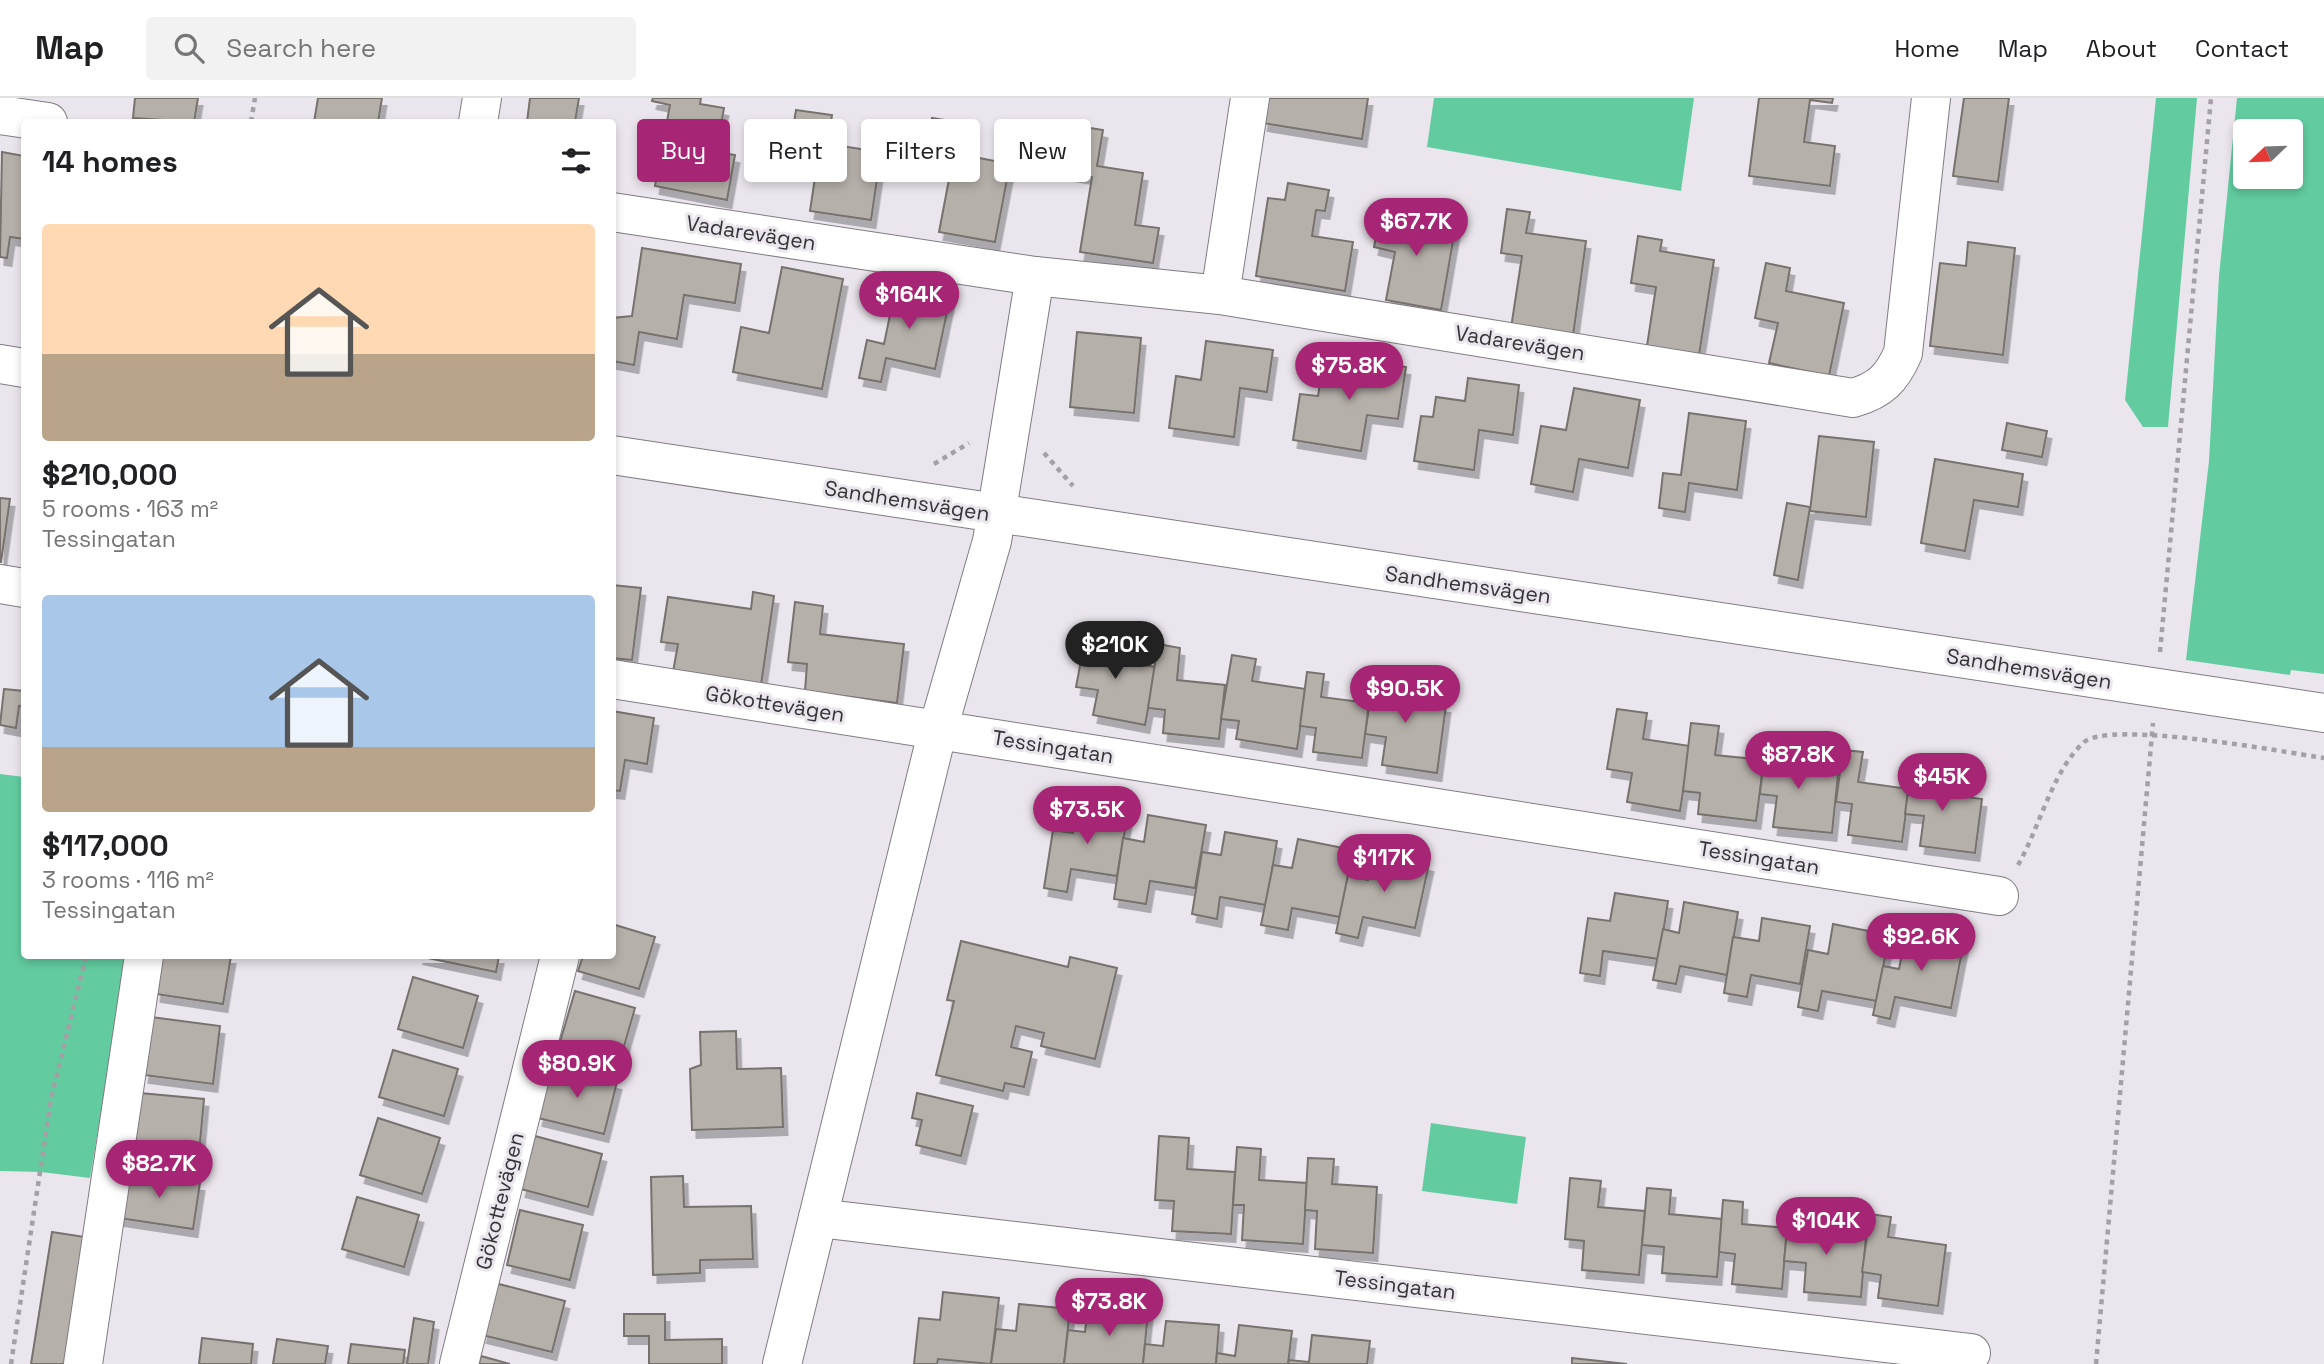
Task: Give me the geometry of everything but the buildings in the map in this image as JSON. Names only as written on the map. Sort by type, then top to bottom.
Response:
[{"type":"street","points":[[478,119],[482,98]]},
{"type":"street","points":[[1220,295],[1250,98]]},
{"type":"street","name":"Vadarevägen","points":[[616,213],[1035,276],[1220,295],[1853,397],[1872,392],[1893,377],[1903,352],[1931,98]]},
{"type":"street","points":[[0,115],[27,119]]},
{"type":"street","points":[[782,1364],[938,729],[981,583],[997,514],[1035,276]]},
{"type":"street","points":[[0,364],[21,368]]},
{"type":"street","name":"Sandhemsvägen","points":[[616,456],[2324,713]]},
{"type":"street","points":[[0,584],[21,588]]},
{"type":"street","name":"Gökottevägen","points":[[616,680],[938,729]]},
{"type":"street","name":"Tessingatan","points":[[938,729],[1999,896]]},
{"type":"street","points":[[83,1364],[144,959]]},
{"type":"street","name":"Gökottevägen","points":[[459,1364],[559,959]]},
{"type":"street","name":"Tessingatan","points":[[818,1218],[1971,1353]]},
{"type":"path","points":[[252,119],[255,98]]},
{"type":"path","points":[[2096,1364],[2211,98]]},
{"type":"path","points":[[1999,896],[2022,858],[2064,768],[2084,741],[2106,733],[2152,735],[2324,758]]},
{"type":"path","points":[[11,1364],[51,1099],[85,959]]},
{"type":"green space","points":[[1434,98],[1694,98],[1681,191],[1427,147]]},
{"type":"green space","points":[[2156,98],[2197,98],[2168,427],[2143,427],[2125,400]]},
{"type":"green space","points":[[2237,98],[2324,98],[2324,674],[2291,670],[2290,675],[2186,660],[2209,461],[2219,276],[2233,138],[2233,189],[2303,189],[2303,119],[2235,119]]},
{"type":"green space","points":[[0,774],[21,777],[21,959],[126,959],[90,1178],[41,1172],[0,1171]]},
{"type":"green space","points":[[1431,1123],[1526,1137],[1517,1204],[1422,1191]]}]
